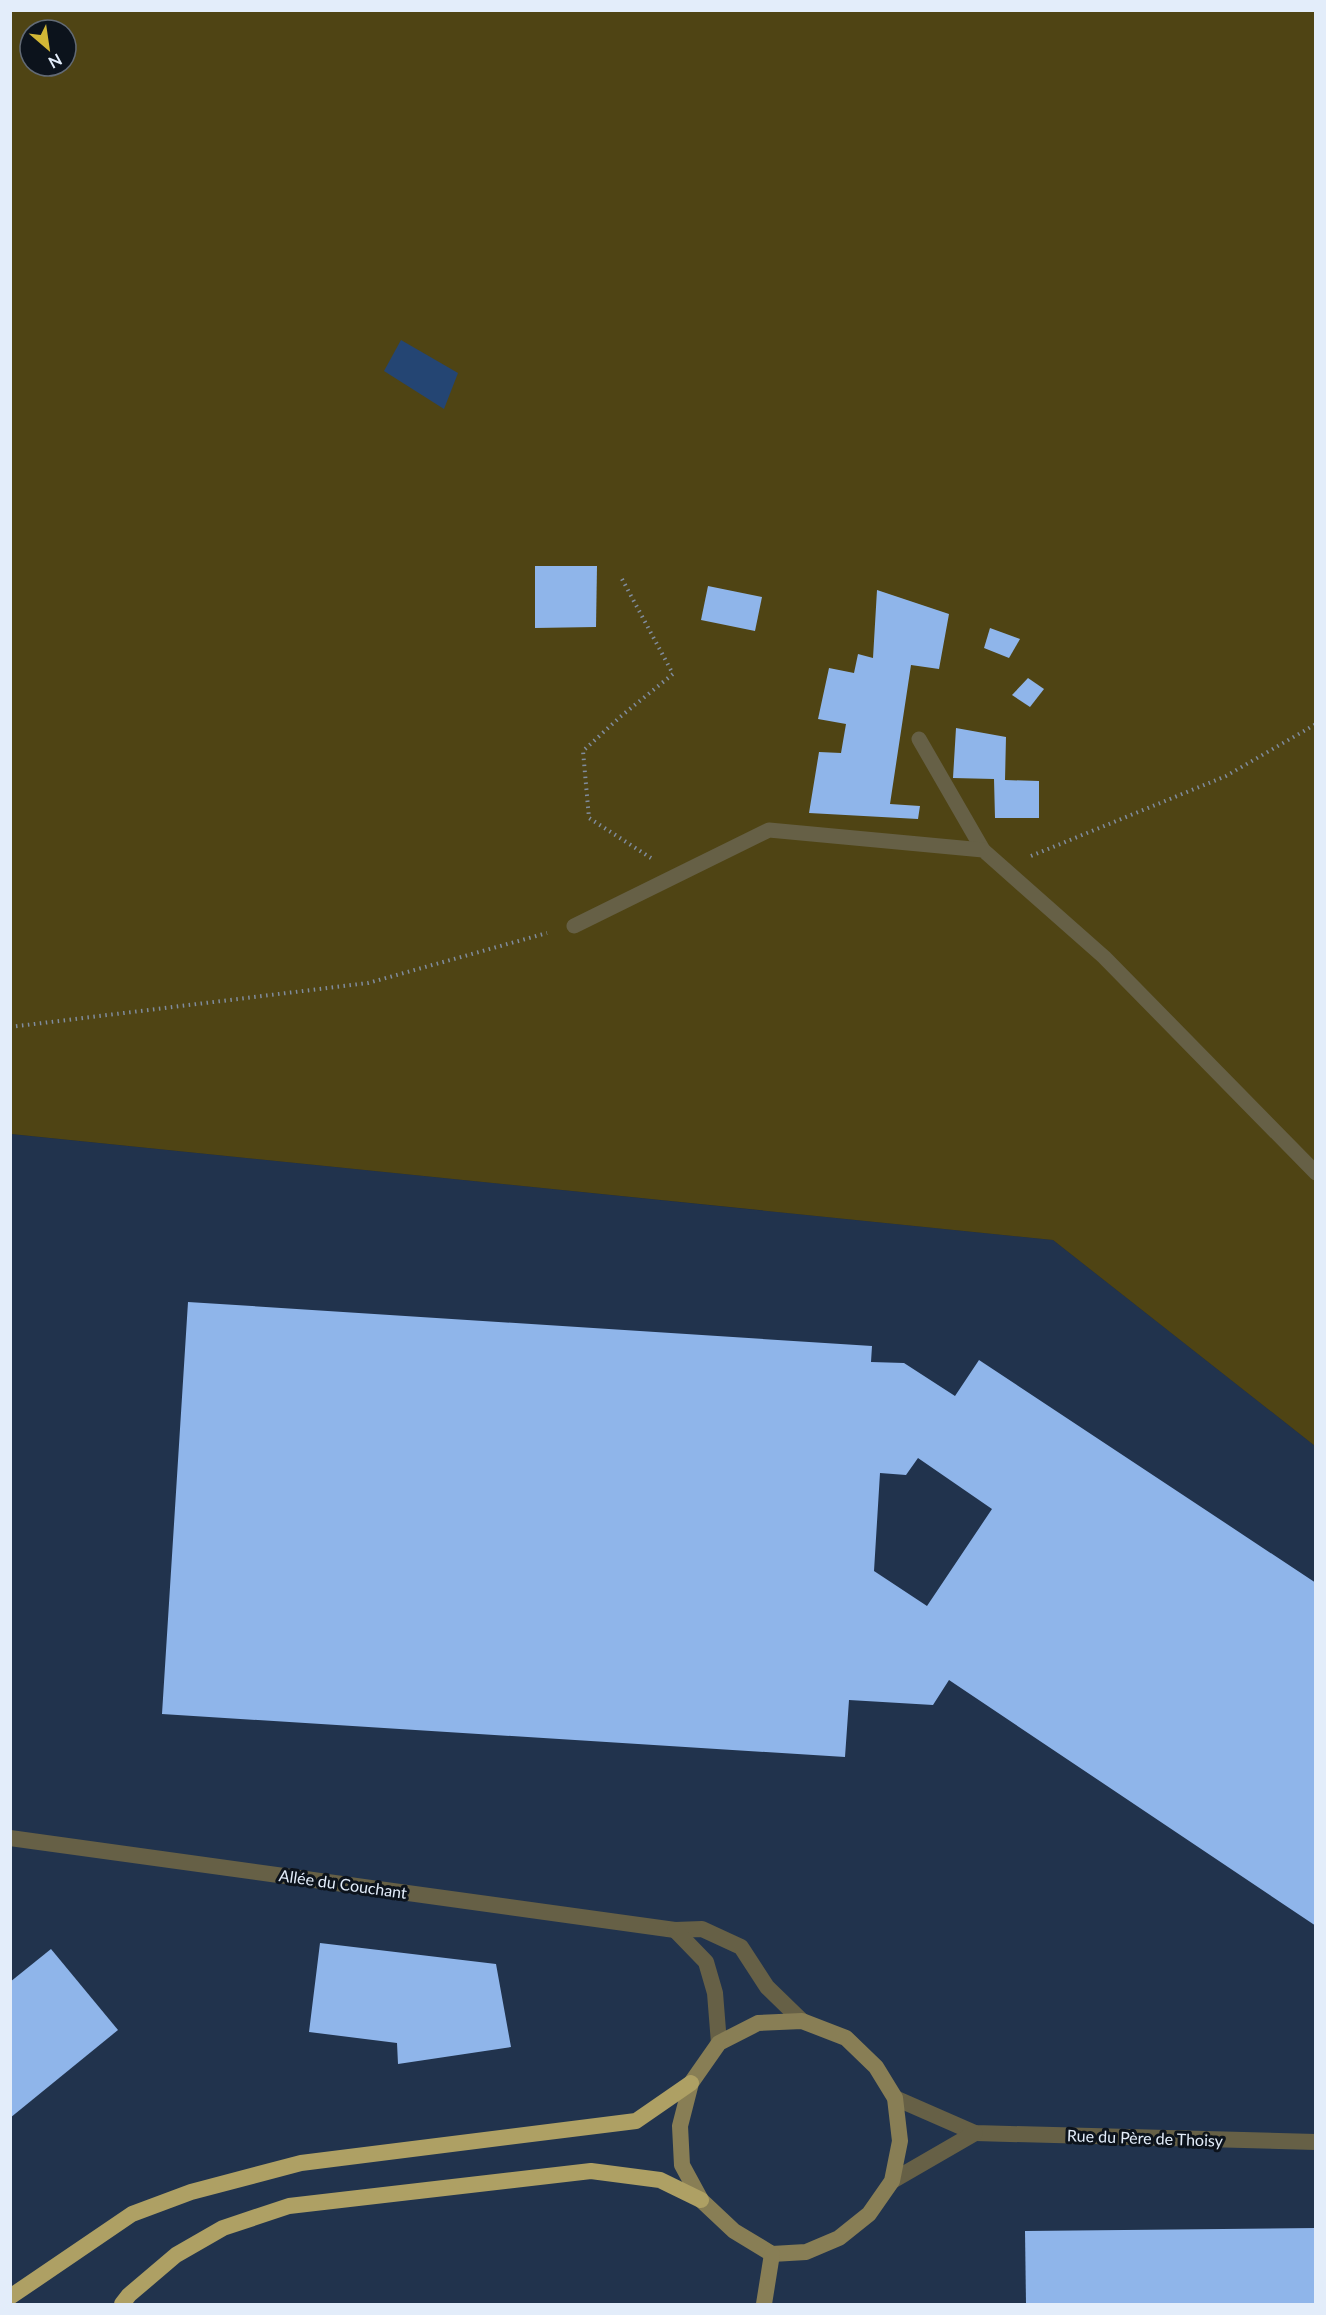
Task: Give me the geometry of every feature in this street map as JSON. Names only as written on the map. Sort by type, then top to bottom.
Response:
[{"type":"highway","points":[[10,2297],[132,2214],[191,2192],[301,2163],[636,2121],[691,2083]]},
{"type":"highway","points":[[122,2304],[129,2295],[176,2255],[223,2228],[289,2206],[591,2171],[660,2180],[701,2200]]},
{"type":"main road","points":[[802,2021],[846,2038],[876,2067],[895,2098],[900,2141],[892,2181],[869,2214],[839,2238],[806,2252],[772,2254],[734,2231],[701,2200],[682,2165],[680,2126],[691,2083],[719,2043],[758,2023],[802,2021]]},
{"type":"main road","points":[[764,2304],[772,2254]]},
{"type":"street","name":"Allée du Couchant","points":[[10,1838],[675,1930],[702,1929],[741,1947],[767,1987],[802,2021]]},
{"type":"street","points":[[675,1930],[706,1962],[715,1993],[719,2043]]},
{"type":"street","name":"Rue du Père de Thoisy","points":[[895,2098],[975,2133],[1316,2142]]},
{"type":"street","points":[[892,2181],[975,2133]]},
{"type":"lane","points":[[919,739],[983,850],[1104,957],[1316,1173]]},
{"type":"lane","points":[[574,926],[769,830],[983,850]]},
{"type":"path","points":[[622,579],[673,674],[620,717],[583,752],[589,818],[677,875]]},
{"type":"path","points":[[1003,867],[1226,776],[1316,724]]},
{"type":"path","points":[[10,1027],[368,983],[574,926]]},
{"type":"shaded area","points":[[10,11],[1315,11],[1315,1446],[1053,1240],[11,1134]]},
{"type":"shaded area","points":[[401,340],[458,373],[444,409],[384,371]]},
{"type":"shaded area","points":[[10,1134],[1053,1240],[1315,1446],[1315,2304],[11,2304]]},
{"type":"building","points":[[535,566],[597,566],[596,627],[535,628]]},
{"type":"building","points":[[708,586],[762,597],[755,631],[701,620]]},
{"type":"building","points":[[877,590],[949,614],[939,669],[911,665],[890,804],[920,806],[918,819],[809,813],[819,752],[841,753],[846,724],[818,719],[829,668],[854,673],[858,654],[873,658]]},
{"type":"building","points":[[990,628],[1020,639],[1009,658],[984,648]]},
{"type":"building","points":[[1028,678],[1044,689],[1030,707],[1012,695]]},
{"type":"building","points":[[956,728],[1006,737],[1005,780],[1039,781],[1039,818],[995,818],[994,779],[953,778]]},
{"type":"building","points":[[188,1302],[872,1346],[871,1362],[904,1363],[955,1396],[979,1360],[1316,1583],[1316,1926],[949,1680],[933,1705],[849,1700],[845,1757],[162,1714]],"holes":[[[918,1458],[992,1509],[927,1606],[874,1571],[880,1473],[906,1475]]]},
{"type":"building","points":[[320,1943],[496,1964],[511,2047],[398,2064],[397,2043],[309,2032]]},
{"type":"building","points":[[51,1949],[118,2030],[10,2118],[10,1982]]},
{"type":"building","points":[[1316,2228],[1316,2304],[1026,2304],[1025,2231]]}]
